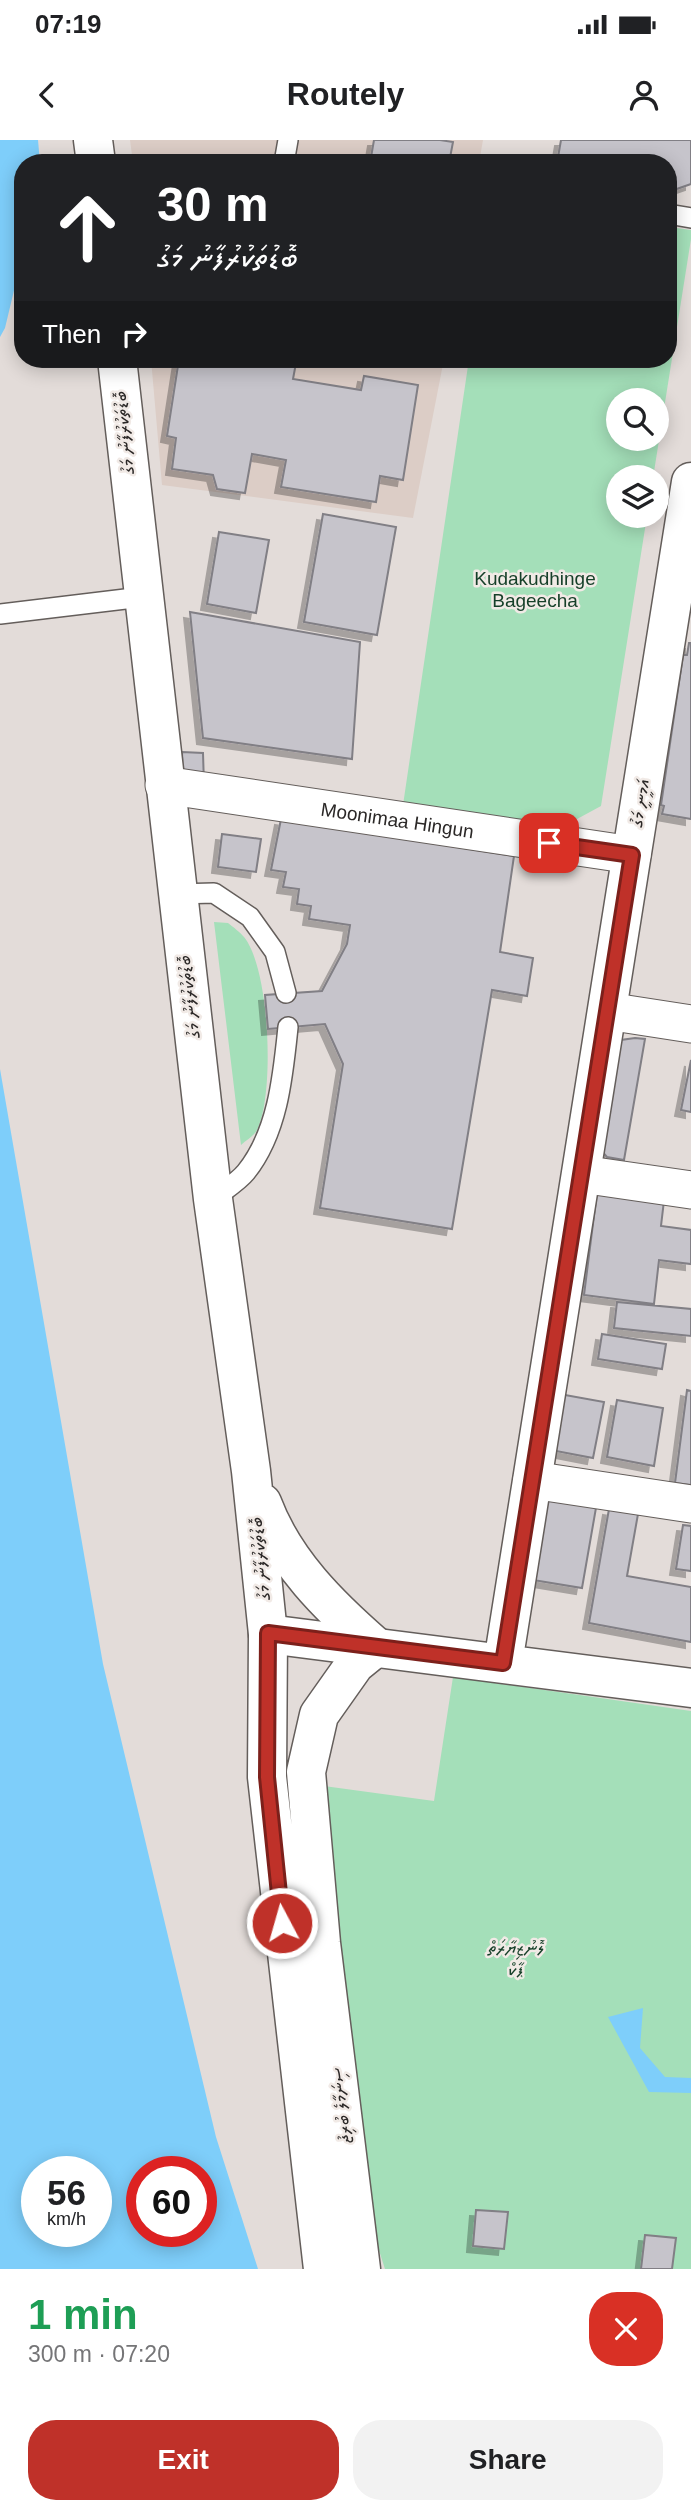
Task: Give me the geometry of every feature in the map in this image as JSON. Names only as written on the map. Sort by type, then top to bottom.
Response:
[{"type":"main road","name":"ބޮޑުތަކުރުފާނު މަގު","points":[[118,368],[142,597],[213,1199],[251,1471],[268,1633],[267,1777],[303,1946]]},
{"type":"main road","name":"އަމީނީ މަގު","points":[[503,1663],[632,855],[688,526],[691,482]]},
{"type":"main road","points":[[251,1471],[269,1521],[292,1559],[314,1589],[376,1647]]},
{"type":"main road","name":"ބޮޑުތަކުރުފާނު މަގު","points":[[268,1633],[306,1772]]},
{"type":"main road","points":[[268,1633],[691,1688]]},
{"type":"main road","points":[[303,1946],[306,1772],[319,1715],[355,1664],[376,1647]]},
{"type":"main road","name":"ސިނަމާލެ ބުރިޖު","points":[[303,1946],[323,2269]]},
{"type":"main road","name":"ސިނަމާލެ ބުރިޖު","points":[[303,1946],[361,2269]]},
{"type":"street","name":"Moonimaa Hingun","points":[[164,785],[632,855]]},
{"type":"street","points":[[607,1011],[691,1024]]},
{"type":"street","points":[[581,1174],[691,1190]]},
{"type":"street","points":[[532,1480],[691,1504]]},
{"type":"lane","points":[[0,614],[142,597]]},
{"type":"lane","points":[[177,894],[214,893],[250,917],[275,952],[286,993]]},
{"type":"lane","points":[[213,1199],[246,1173],[270,1127],[283,1075],[288,1027]]},
{"type":"shaded area","points":[[130,140],[483,140],[481,154],[132,154]]},
{"type":"shaded area","points":[[152,368],[442,368],[413,518],[162,485]]},
{"type":"green space","name":"Kudakudhinge Bageecha","points":[[677,228],[691,230],[691,239],[677,327]]},
{"type":"green space","name":"Kudakudhinge Bageecha","points":[[468,368],[670,368],[667,388],[606,388],[606,451],[657,451],[655,465],[606,465],[606,528],[645,528],[601,806],[566,825],[403,805]]},
{"type":"green space","points":[[214,922],[228,923],[244,937],[253,953],[260,976],[264,1003],[268,1062],[263,1113],[256,1132],[241,1145]]},
{"type":"green space","name":"ލޮނުޒިޔާރަތް ޕާކް","points":[[453,1677],[691,1711],[691,2269],[385,2269],[346,2148],[324,1786],[434,1801]]},
{"type":"water","points":[[0,140],[38,140],[39,154],[14,154],[14,290],[5,328],[0,337]]},
{"type":"water","points":[[0,1069],[103,1664],[216,2137],[258,2269],[0,2269]]},
{"type":"water","points":[[643,2008],[640,2048],[665,2077],[691,2078],[691,2093],[649,2092],[608,2017]]},
{"type":"building","points":[[374,140],[453,142],[451,154],[372,154]]},
{"type":"building","points":[[561,140],[691,140],[691,184],[677,189],[677,154],[559,154]]},
{"type":"building","points":[[178,368],[295,368],[293,379],[361,390],[364,376],[418,385],[403,480],[380,476],[376,502],[281,487],[286,460],[252,454],[245,493],[217,489],[213,475],[172,469],[176,438],[167,436]]},
{"type":"building","points":[[323,514],[396,527],[377,635],[304,622]]},
{"type":"building","points":[[219,532],[269,540],[256,613],[207,604]]},
{"type":"building","points":[[190,612],[360,642],[352,759],[203,738]]},
{"type":"building","points":[[689,643],[691,819],[662,814],[664,806],[661,805],[683,655],[687,655]]},
{"type":"building","points":[[182,752],[203,753],[204,785],[183,783]]},
{"type":"building","points":[[281,819],[514,856],[500,952],[533,958],[527,996],[492,990],[452,1229],[320,1208],[343,1064],[325,1024],[268,1029],[265,995],[322,991],[347,944],[350,925],[309,919],[311,906],[297,904],[299,889],[283,887],[286,872],[271,870]]},
{"type":"building","points":[[222,834],[261,839],[256,872],[218,867]]},
{"type":"building","points":[[645,1039],[624,1160],[607,1157],[597,1146],[621,1040]]},
{"type":"building","points":[[691,1060],[691,1112],[681,1110]]},
{"type":"building","points":[[598,1184],[665,1192],[661,1226],[691,1230],[691,1264],[659,1260],[654,1304],[584,1295]]},
{"type":"building","points":[[617,1302],[691,1309],[691,1336],[614,1328]]},
{"type":"building","points":[[602,1334],[666,1344],[662,1369],[598,1359]]},
{"type":"building","points":[[687,1390],[691,1391],[691,1485],[675,1483]]},
{"type":"building","points":[[554,1393],[604,1402],[593,1458],[556,1451]]},
{"type":"building","points":[[617,1400],[663,1408],[654,1466],[607,1457]]},
{"type":"building","points":[[542,1493],[597,1502],[582,1588],[527,1579]]},
{"type":"building","points":[[609,1509],[638,1514],[627,1576],[691,1587],[691,1642],[589,1623]]},
{"type":"building","points":[[683,1525],[691,1526],[691,1571],[676,1569]]},
{"type":"building","points":[[476,2210],[508,2212],[504,2249],[473,2246]]},
{"type":"building","points":[[645,2235],[676,2238],[672,2269],[641,2269]]},
{"type":"route","points":[[282,1923],[267,1777],[268,1633],[503,1663],[632,855],[549,843]]}]
